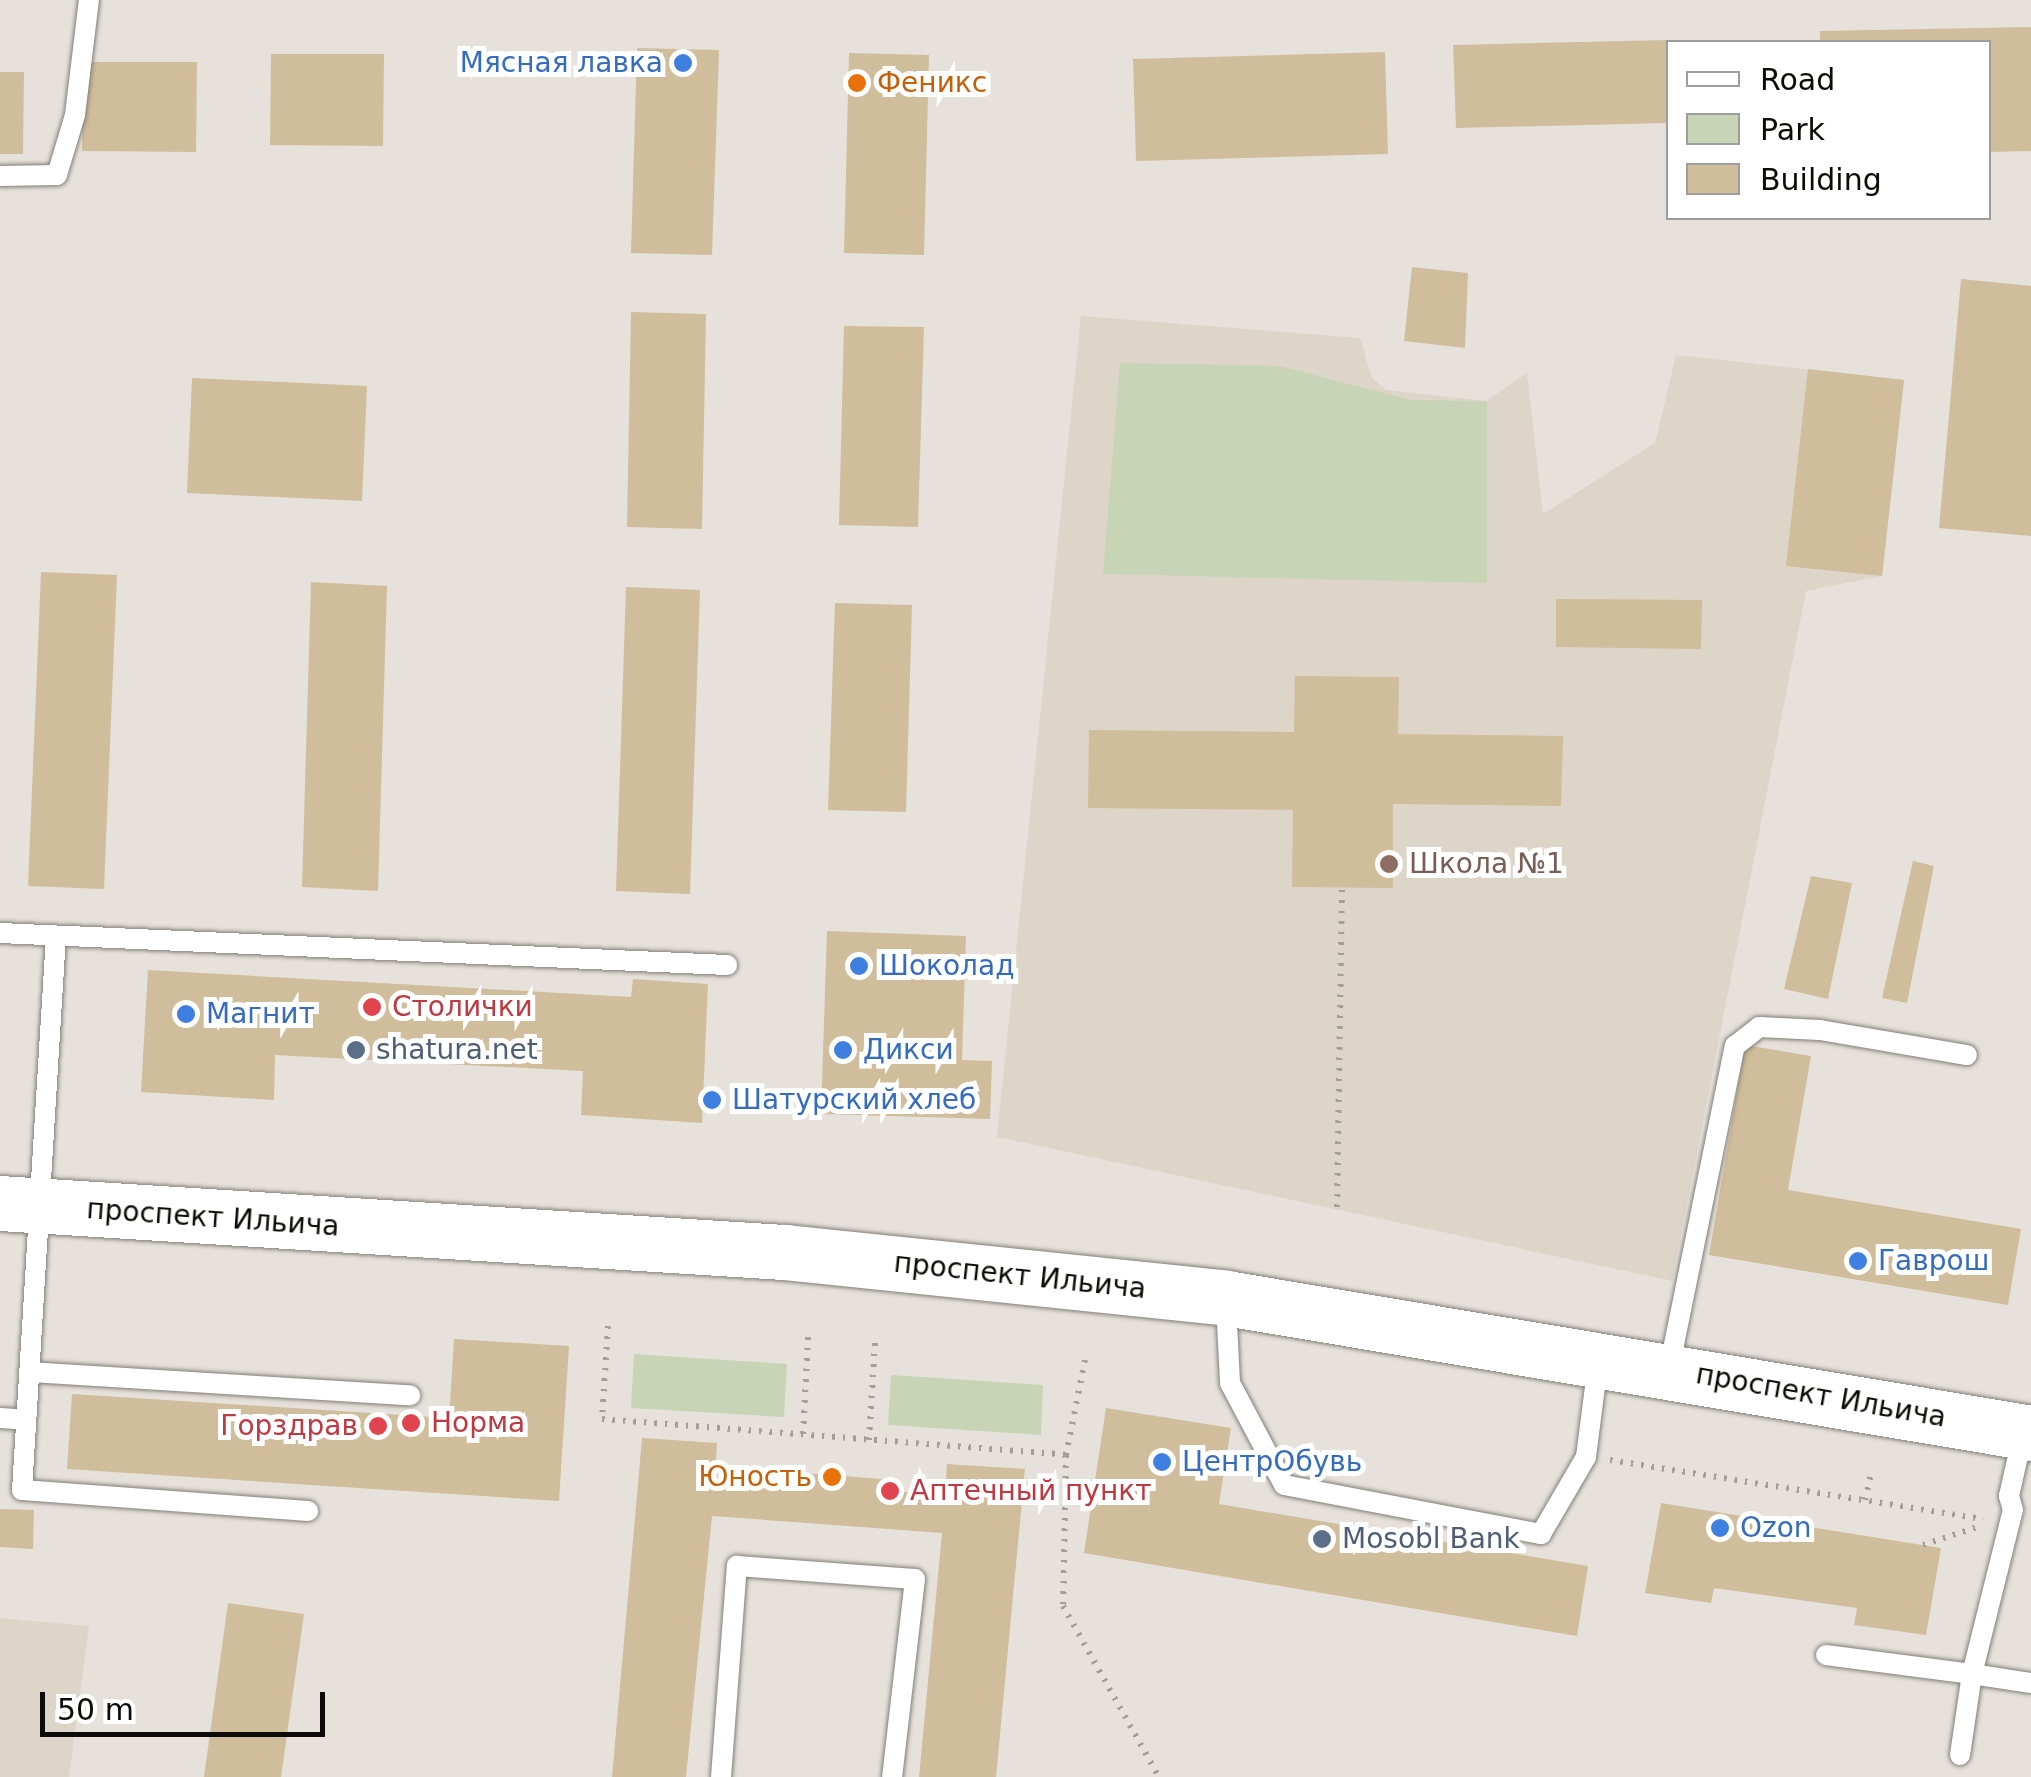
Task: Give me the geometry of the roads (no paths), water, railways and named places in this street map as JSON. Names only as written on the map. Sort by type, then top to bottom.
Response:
[{"type":"street","name":"проспект Ильича","points":[[21,1205],[784,1252],[1226,1298],[2027,1432]]},
{"type":"lane","points":[[0,176],[57,175],[75,116],[89,0]]},
{"type":"lane","points":[[0,933],[727,964]]},
{"type":"lane","points":[[56,936],[21,1205],[29,1372],[22,1490],[308,1511]]},
{"type":"lane","points":[[1669,1370],[1736,1046],[1759,1027],[1967,1055]]},
{"type":"lane","points":[[1226,1298],[1230,1383],[1284,1484],[1541,1534],[1586,1457],[1598,1360]]},
{"type":"lane","points":[[29,1372],[410,1395]]},
{"type":"lane","points":[[0,1418],[26,1420]]},
{"type":"lane","points":[[1960,1755],[1972,1674],[2013,1510],[2009,1496],[2027,1432]]},
{"type":"lane","points":[[721,1777],[737,1566],[915,1579],[892,1777]]},
{"type":"lane","points":[[1826,1655],[2031,1682]]},
{"type":"place","name":"Мясная лавка","points":[[683,63]]},
{"type":"place","name":"Феникс","points":[[857,83]]},
{"type":"place","name":"Школа №1","points":[[1389,864]]},
{"type":"place","name":"Шоколад","points":[[859,966]]},
{"type":"place","name":"Столички","points":[[372,1007]]},
{"type":"place","name":"Магнит","points":[[186,1014]]},
{"type":"place","name":"shatura.net","points":[[356,1050]]},
{"type":"place","name":"Дикси","points":[[843,1050]]},
{"type":"place","name":"Шатурский хлеб","points":[[712,1100]]},
{"type":"place","name":"Гаврош","points":[[1858,1261]]},
{"type":"place","name":"Норма","points":[[411,1423]]},
{"type":"place","name":"Горздрав","points":[[378,1426]]},
{"type":"place","name":"ЦентрОбувь","points":[[1162,1462]]},
{"type":"place","name":"Юность","points":[[832,1477]]},
{"type":"place","name":"Аптечный пункт","points":[[890,1491]]},
{"type":"place","name":"Ozon","points":[[1720,1528]]},
{"type":"place","name":"Mosobl Bank","points":[[1322,1539]]}]
